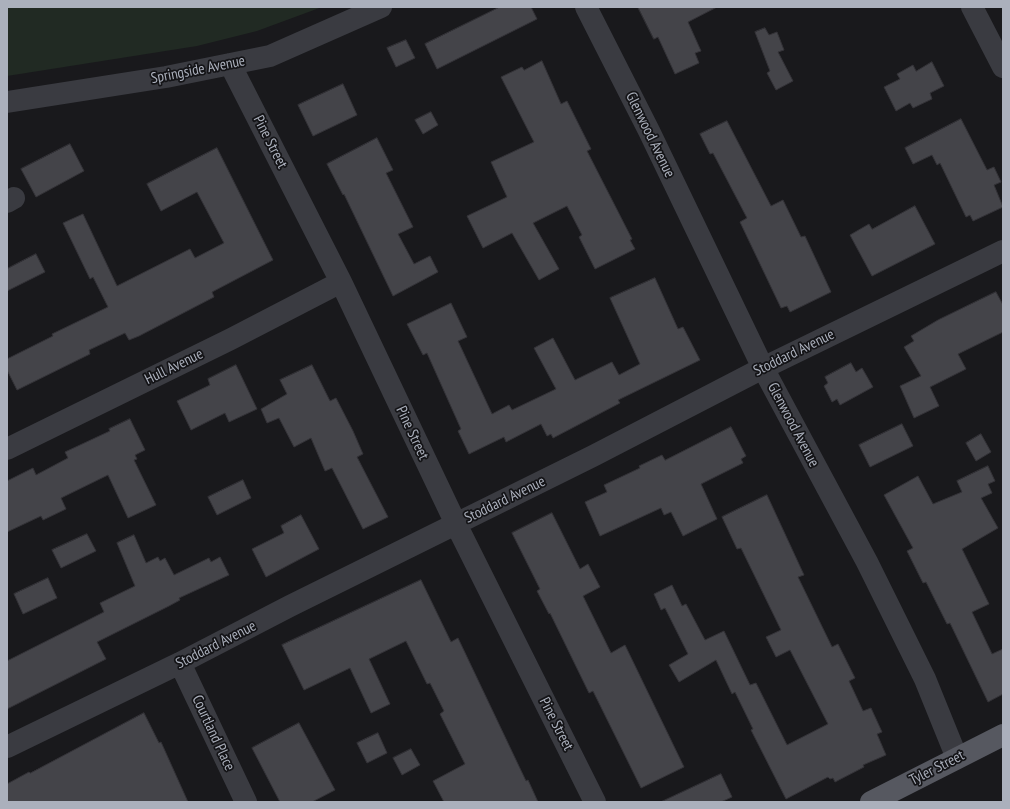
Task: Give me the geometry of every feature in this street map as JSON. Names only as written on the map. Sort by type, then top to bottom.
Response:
[{"type":"main road","name":"Tyler Street","points":[[871,802],[1003,735]]},
{"type":"street","name":"Springside Avenue","points":[[7,102],[166,77],[270,56],[381,7]]},
{"type":"street","name":"Glenwood Avenue","points":[[586,7],[650,131],[763,368],[867,562],[925,679],[957,758]]},
{"type":"street","points":[[972,7],[1003,67]]},
{"type":"street","name":"Pine Street","points":[[230,64],[341,282],[456,524],[595,802]]},
{"type":"street","name":"Stoddard Avenue","points":[[7,747],[180,663],[290,606],[593,456],[763,368],[1003,251]]},
{"type":"street","name":"Hull Avenue","points":[[7,449],[231,339],[341,282]]},
{"type":"street","name":"Courtland Place","points":[[180,663],[246,802]]},
{"type":"shaded area","points":[[7,7],[322,7],[257,31],[197,46],[7,76]]},
{"type":"building","points":[[500,7],[531,7],[537,19],[437,69],[425,44]]},
{"type":"building","points":[[638,7],[717,7],[688,22],[701,51],[695,53],[699,63],[675,74],[658,37],[654,39]]},
{"type":"building","points":[[765,28],[769,35],[777,32],[784,50],[778,52],[793,81],[776,90],[767,73],[770,71],[755,32]]},
{"type":"building","points":[[406,40],[415,58],[396,67],[387,48]]},
{"type":"building","points":[[542,61],[561,104],[567,101],[591,149],[587,151],[632,239],[630,240],[635,249],[595,269],[579,237],[582,235],[567,206],[533,223],[559,269],[539,280],[512,233],[483,248],[467,216],[507,197],[491,162],[534,142],[501,77],[522,67],[524,70]]},
{"type":"building","points":[[932,62],[944,86],[930,93],[932,99],[913,108],[910,103],[896,111],[884,87],[900,79],[897,74],[913,65],[916,71]]},
{"type":"building","points":[[343,84],[357,115],[313,136],[298,105]]},
{"type":"building","points":[[431,112],[438,125],[423,134],[415,120]]},
{"type":"building","points":[[961,119],[987,170],[994,167],[1001,182],[994,185],[1003,207],[973,221],[970,215],[966,217],[940,163],[937,165],[932,155],[913,164],[905,148]]},
{"type":"building","points":[[727,121],[771,206],[783,200],[801,237],[805,236],[831,292],[790,312],[787,306],[781,308],[740,222],[747,218],[713,153],[710,154],[700,134]]},
{"type":"building","points":[[377,138],[393,170],[386,173],[413,227],[398,234],[414,264],[430,256],[438,272],[393,296],[344,194],[343,195],[327,164]]},
{"type":"building","points":[[70,144],[84,171],[36,197],[21,169]]},
{"type":"building","points":[[217,148],[273,260],[212,292],[214,297],[139,336],[129,340],[125,333],[89,350],[90,354],[17,390],[7,370],[7,359],[53,336],[52,334],[108,307],[93,277],[90,279],[63,223],[83,214],[117,286],[190,249],[195,258],[224,243],[197,192],[161,211],[147,184]]},
{"type":"building","points":[[915,206],[935,244],[872,276],[850,235],[869,224],[872,229]]},
{"type":"building","points":[[36,254],[45,272],[7,291],[7,269]]},
{"type":"building","points":[[655,278],[678,329],[683,327],[700,360],[618,400],[620,403],[553,438],[551,434],[547,436],[541,424],[506,442],[504,437],[469,454],[458,431],[461,429],[427,353],[423,355],[407,324],[451,303],[467,337],[458,341],[492,414],[509,405],[512,410],[556,389],[534,348],[553,338],[575,380],[612,362],[619,375],[640,364],[610,298]]},
{"type":"building","points":[[996,292],[1003,305],[1003,332],[958,354],[966,369],[930,387],[939,406],[914,418],[900,386],[921,376],[904,347],[914,341],[911,336],[938,320]]},
{"type":"building","points":[[851,363],[856,372],[862,368],[873,387],[840,405],[837,399],[832,402],[824,386],[828,383],[825,377]]},
{"type":"building","points":[[236,365],[257,409],[229,422],[225,413],[191,430],[177,401],[210,385],[208,379]]},
{"type":"building","points":[[312,365],[330,401],[336,398],[353,431],[363,454],[357,457],[388,517],[363,529],[332,468],[325,471],[311,438],[294,447],[279,418],[267,423],[261,409],[287,394],[280,380]]},
{"type":"building","points":[[130,419],[145,450],[135,455],[137,459],[134,460],[156,505],[128,518],[108,475],[61,498],[66,509],[43,520],[41,516],[7,532],[7,481],[33,468],[36,475],[68,458],[65,452],[110,431],[109,429]]},
{"type":"building","points":[[902,424],[913,446],[870,467],[859,445]]},
{"type":"building","points":[[731,427],[746,456],[741,459],[743,463],[701,484],[717,519],[683,536],[671,512],[664,515],[661,508],[600,536],[585,502],[607,492],[604,485],[640,468],[639,466],[662,455],[665,460]]},
{"type":"building","points":[[981,434],[991,452],[976,461],[966,443]]},
{"type":"building","points":[[988,466],[995,481],[988,484],[992,493],[981,498],[998,528],[962,549],[989,604],[972,612],[992,654],[1003,649],[1003,694],[988,702],[950,623],[947,624],[926,582],[923,583],[907,551],[913,548],[884,495],[918,476],[933,504],[962,492],[957,481]]},
{"type":"building","points":[[243,480],[251,498],[217,515],[208,497]]},
{"type":"building","points":[[767,495],[804,575],[798,577],[832,647],[838,644],[855,678],[849,681],[863,711],[871,708],[882,732],[877,734],[886,755],[863,765],[864,767],[835,782],[833,778],[830,779],[828,777],[786,799],[751,730],[753,729],[735,692],[732,694],[716,660],[679,682],[669,665],[688,654],[665,608],[661,610],[654,594],[672,585],[682,606],[686,604],[705,640],[724,631],[750,685],[756,683],[787,745],[828,724],[790,650],[776,657],[766,637],[781,630],[741,548],[737,549],[722,517]]},
{"type":"building","points":[[552,513],[580,569],[588,564],[600,587],[583,596],[611,653],[625,645],[684,767],[641,788],[593,691],[589,693],[550,613],[549,614],[537,591],[540,589],[512,533]]},
{"type":"building","points":[[301,515],[319,549],[266,577],[252,549],[284,533],[281,526]]},
{"type":"building","points":[[87,534],[96,551],[61,568],[52,550]]},
{"type":"building","points":[[134,535],[146,563],[158,557],[160,561],[165,558],[174,575],[209,558],[211,562],[220,557],[229,575],[179,598],[180,600],[169,606],[97,642],[106,659],[7,709],[7,661],[104,612],[100,603],[135,586],[117,543]]},
{"type":"building","points":[[48,578],[57,598],[23,614],[14,594]]},
{"type":"building","points":[[421,580],[451,642],[458,638],[526,781],[528,780],[538,802],[444,802],[433,781],[465,764],[440,714],[444,711],[430,683],[427,684],[406,641],[369,659],[390,704],[371,713],[350,668],[304,690],[282,645]]},
{"type":"building","points":[[144,713],[159,743],[161,742],[188,802],[7,802],[7,784]]},
{"type":"building","points":[[299,723],[335,790],[312,802],[280,802],[252,748]]},
{"type":"building","points":[[378,733],[387,753],[367,763],[357,743]]},
{"type":"building","points":[[411,749],[420,765],[402,775],[393,758]]},
{"type":"building","points":[[721,774],[732,797],[721,802],[661,802]]}]
